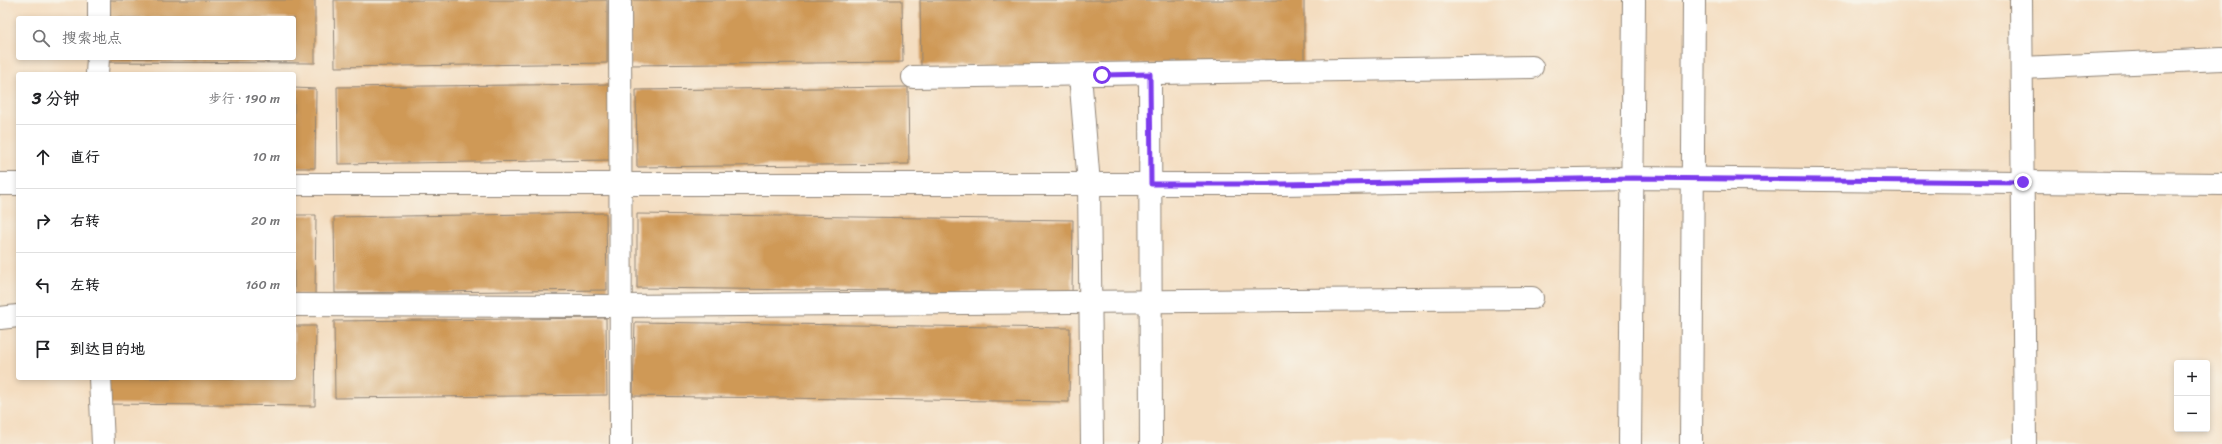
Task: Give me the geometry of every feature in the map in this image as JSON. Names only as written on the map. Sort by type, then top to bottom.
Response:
[{"type":"street","points":[[99,16],[100,0]]},
{"type":"street","points":[[620,0],[621,444]]},
{"type":"street","points":[[1630,444],[1634,0]]},
{"type":"street","points":[[1691,444],[1694,0]]},
{"type":"street","points":[[2021,0],[2025,444]]},
{"type":"street","points":[[2022,68],[2222,59]]},
{"type":"street","points":[[97,72],[98,60]]},
{"type":"street","points":[[913,77],[1532,67]]},
{"type":"street","points":[[1150,74],[1151,444]]},
{"type":"street","points":[[1080,75],[1089,184],[1092,444]]},
{"type":"street","points":[[296,184],[1282,184],[1632,178],[2222,184]]},
{"type":"street","points":[[0,184],[16,184]]},
{"type":"street","points":[[296,305],[620,306],[1532,298]]},
{"type":"street","points":[[0,318],[16,316]]},
{"type":"street","points":[[100,380],[103,444]]},
{"type":"building","points":[[109,0],[315,0],[315,63],[108,62],[108,60],[296,60],[296,16],[109,16]]},
{"type":"building","points":[[334,0],[607,0],[607,63],[335,67]]},
{"type":"building","points":[[629,0],[902,0],[903,62],[630,65]]},
{"type":"building","points":[[920,0],[1304,0],[1304,63],[921,66]]},
{"type":"building","points":[[610,84],[611,160],[338,164],[337,87]]},
{"type":"building","points":[[908,87],[909,164],[637,167],[636,90]]},
{"type":"building","points":[[296,88],[316,89],[315,168],[296,168]]},
{"type":"building","points":[[606,213],[607,290],[335,293],[334,217]]},
{"type":"building","points":[[637,214],[1073,220],[1072,293],[637,288]]},
{"type":"building","points":[[296,215],[316,215],[315,295],[296,294]]},
{"type":"building","points":[[606,318],[607,395],[335,398],[334,321]]},
{"type":"building","points":[[635,322],[1070,328],[1069,402],[633,396]]},
{"type":"building","points":[[296,326],[316,326],[315,406],[108,404],[109,380],[296,380]]},
{"type":"route","points":[[1102,75],[1150,74],[1151,184],[1282,184],[1632,178],[2023,182]]}]
